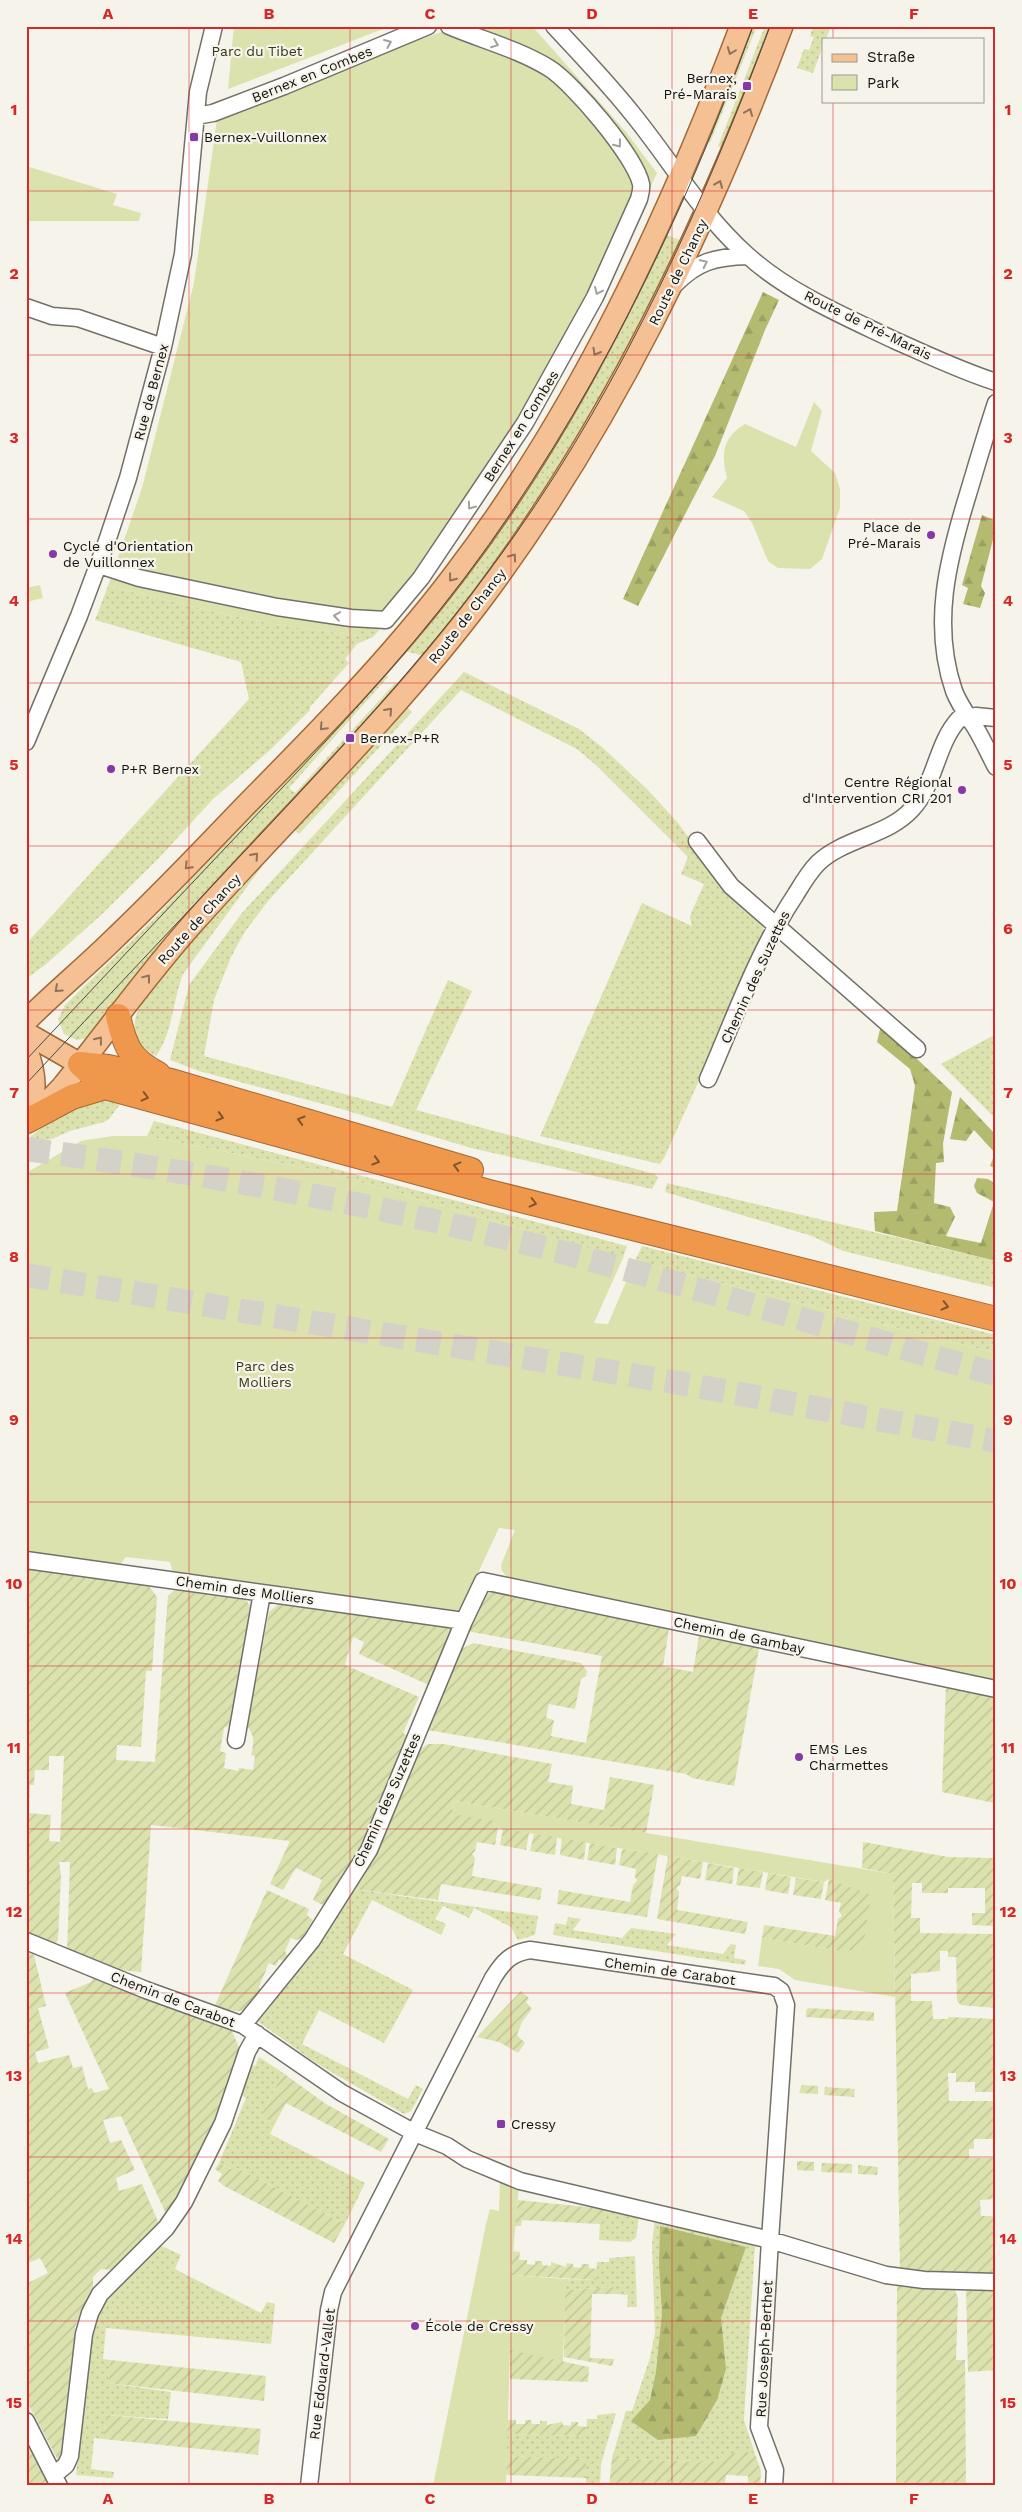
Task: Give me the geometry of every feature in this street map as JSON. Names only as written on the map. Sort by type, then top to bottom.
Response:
[{"type":"highway","points":[[118,1016],[125,1044],[134,1058],[145,1067],[171,1081]]},
{"type":"highway","points":[[80,1064],[108,1067],[171,1081],[505,1180],[996,1303]]},
{"type":"highway","points":[[80,1064],[105,1087],[493,1193],[996,1319]]},
{"type":"highway","points":[[27,1121],[67,1100],[105,1087]]},
{"type":"main road","points":[[26,1021],[164,891],[280,772],[381,664],[453,577],[534,458],[598,349],[679,177],[741,26]]},
{"type":"main road","name":"Route de Chancy","points":[[27,1121],[54,1097],[194,922],[410,688],[480,602],[529,533],[588,441],[640,350],[707,211],[782,26]]},
{"type":"main road","points":[[26,1033],[80,1064]]},
{"type":"main road","points":[[26,1048],[35,1074],[36,1086],[35,1097],[27,1121]]},
{"type":"street","name":"Rue de Bernex","points":[[26,742],[99,565],[128,478],[163,347],[183,254],[200,81],[214,26]]},
{"type":"street","name":"Bernex en Combes","points":[[196,116],[213,113],[284,86],[428,26]]},
{"type":"street","name":"Bernex en Combes","points":[[99,565],[139,578],[160,580],[276,607],[351,618],[386,620],[421,578],[515,438],[596,297],[639,199],[641,185],[629,159],[565,80],[548,68],[516,52],[449,26]]},
{"type":"street","points":[[554,26],[636,118],[679,177]]},
{"type":"street","name":"Route de Pré-Marais","points":[[679,177],[748,256],[786,284],[827,308],[952,366],[996,382]]},
{"type":"street","points":[[669,291],[689,270],[711,259],[748,256]]},
{"type":"street","points":[[26,307],[52,316],[78,318],[163,347]]},
{"type":"street","points":[[996,403],[952,546],[946,572],[943,606],[947,666],[959,702],[996,767]]},
{"type":"street","points":[[968,716],[996,718]]},
{"type":"street","name":"Chemin des Suzettes","points":[[708,1079],[777,925],[816,865],[827,855],[898,821],[911,810],[925,794],[954,724],[959,719],[968,716]]},
{"type":"street","points":[[697,841],[731,886],[917,1049]]},
{"type":"street","name":"Chemin des Molliers","points":[[26,1560],[464,1621]]},
{"type":"street","name":"Chemin des Suzettes","points":[[57,2481],[70,2456],[84,2334],[94,2303],[109,2284],[166,2228],[184,2202],[223,2123],[247,2052],[250,2030],[312,1940],[369,1850],[464,1621],[483,1581]]},
{"type":"street","name":"Chemin de Gambay","points":[[483,1581],[996,1689]]},
{"type":"street","points":[[236,1740],[262,1593]]},
{"type":"street","name":"Chemin de Carabot","points":[[26,1942],[250,2030],[342,2093],[415,2133],[520,2181],[770,2240],[886,2275],[924,2280],[996,2282]]},
{"type":"street","name":"Chemin de Carabot","points":[[415,2133],[493,1978],[503,1962],[519,1952],[530,1950],[774,1986],[780,1991],[786,2004],[770,2240]]},
{"type":"street","name":"Rue Edouard-Vallet","points":[[309,2486],[329,2310],[333,2292],[415,2133]]},
{"type":"street","name":"Rue Joseph-Berthet","points":[[770,2240],[759,2427],[774,2470],[774,2486]]},
{"type":"street","points":[[26,2421],[57,2481]]},
{"type":"green space","name":"Parc du Tibet","points":[[234,26],[388,26],[388,27],[228,89]]},
{"type":"green space","points":[[459,26],[532,26],[626,132],[657,173],[626,240],[630,243],[559,377],[513,456],[467,524],[384,631],[381,628],[363,626],[360,636],[287,626],[228,615],[108,586],[142,488],[194,283],[217,119],[387,51]]},
{"type":"green space","points":[[749,26],[757,26],[710,143],[704,140]]},
{"type":"green space","points":[[765,26],[773,26],[725,149],[718,146]]},
{"type":"green space","points":[[813,26],[831,26],[826,38],[822,38],[822,49],[813,73],[797,68],[804,49],[809,50],[814,37],[810,36]]},
{"type":"green space","points":[[26,166],[117,194],[113,205],[141,213],[139,221],[27,221],[26,224]]},
{"type":"green space","points":[[663,233],[684,242],[651,311],[538,506],[427,657],[402,650]]},
{"type":"green space","points":[[763,292],[779,300],[765,330],[715,456],[638,606],[623,599]]},
{"type":"green space","points":[[814,402],[822,411],[811,451],[835,473],[840,489],[840,508],[822,559],[810,569],[778,568],[768,561],[752,523],[744,511],[712,497],[727,478],[724,461],[725,447],[737,429],[745,424],[796,447]]},
{"type":"green space","points":[[982,515],[996,521],[996,528],[981,586],[985,593],[980,608],[963,604],[968,588],[962,585]]},
{"type":"green space","points":[[40,585],[43,598],[26,602],[26,588]]},
{"type":"green space","points":[[108,586],[228,615],[287,626],[360,636],[362,626],[381,628],[373,637],[357,644],[345,659],[349,663],[310,707],[310,710],[269,751],[213,799],[158,859],[100,916],[45,965],[26,979],[26,944],[249,699],[241,662],[95,620]]},
{"type":"green space","points":[[464,672],[579,729],[603,748],[648,790],[678,823],[715,874],[763,924],[763,939],[660,1164],[540,1136],[642,903],[692,926],[690,916],[704,884],[681,874],[688,857],[597,766],[577,749],[461,690],[268,901],[244,933],[231,957],[214,1000],[204,1056],[392,1107],[448,980],[472,991],[416,1110],[655,1174],[658,1178],[652,1189],[471,1148],[338,1108],[199,1071],[170,1060],[189,985],[242,913]]},
{"type":"green space","points":[[383,673],[388,677],[289,788],[295,793],[395,683],[400,688],[90,1038],[76,1040],[64,1034],[58,1019],[65,1005],[153,920]]},
{"type":"green space","points":[[407,707],[412,712],[299,834],[294,830]]},
{"type":"green space","points":[[261,862],[263,865],[183,974],[166,1038],[156,1056],[150,1053],[141,1045],[135,1029],[136,1016],[144,997],[166,969]]},
{"type":"green space","points":[[881,1025],[952,1092],[943,1144],[944,1162],[936,1163],[934,1203],[950,1207],[955,1217],[946,1236],[981,1243],[994,1202],[977,1193],[974,1186],[977,1178],[988,1179],[996,1184],[996,1261],[875,1231],[874,1212],[897,1211],[915,1086],[910,1069],[877,1042]]},
{"type":"green space","points":[[996,1034],[996,1119],[941,1064]]},
{"type":"green space","points":[[960,1097],[996,1135],[996,1169],[990,1166],[995,1153],[974,1130],[966,1141],[950,1139]]},
{"type":"green space","points":[[103,1100],[121,1103],[109,1119],[104,1122],[70,1131],[52,1139],[34,1141],[28,1139],[66,1107]]},
{"type":"green space","points":[[154,1121],[627,1246],[623,1258],[325,1172],[147,1136]]},
{"type":"green space","name":"Parc des Molliers","points":[[112,1136],[147,1136],[325,1172],[623,1258],[594,1323],[608,1324],[635,1261],[996,1353],[996,1683],[508,1578],[502,1571],[501,1565],[515,1530],[499,1528],[465,1601],[458,1610],[419,1610],[173,1574],[170,1562],[126,1557],[118,1567],[26,1554],[26,1173],[81,1141]]},
{"type":"green space","points":[[667,1183],[996,1261],[996,1288],[843,1251],[812,1236],[665,1192]]},
{"type":"green space","points":[[642,1246],[996,1335],[996,1353],[635,1261]]},
{"type":"green space","points":[[26,1565],[146,1582],[157,1597],[152,1671],[146,1671],[141,1747],[117,1745],[116,1760],[155,1762],[168,1596],[178,1587],[243,1596],[253,1610],[233,1723],[224,1728],[220,1751],[226,1753],[224,1768],[238,1771],[239,1768],[253,1770],[255,1756],[251,1755],[253,1740],[247,1726],[269,1612],[283,1601],[453,1627],[429,1685],[359,1654],[364,1642],[353,1637],[345,1665],[419,1697],[403,1733],[408,1736],[379,1801],[382,1803],[372,1829],[327,1907],[313,1900],[322,1880],[296,1868],[283,1890],[270,1884],[290,1841],[151,1825],[141,1972],[116,1970],[67,1951],[70,1862],[59,1862],[61,1875],[58,1940],[54,1945],[26,1934]],"holes":[[[49,1756],[64,1756],[60,1842],[49,1841],[51,1815],[29,1813],[30,1785],[34,1785],[35,1770],[49,1770]]]},
{"type":"green space","points":[[486,1588],[560,1603],[560,1607],[669,1629],[663,1666],[693,1672],[699,1636],[759,1648],[734,1786],[692,1778],[686,1774],[427,1730],[462,1649],[473,1643],[581,1663],[587,1671],[586,1676],[581,1679],[575,1709],[549,1704],[546,1718],[554,1720],[551,1736],[586,1743],[602,1656],[467,1631]]},
{"type":"green space","points":[[946,1684],[996,1695],[994,1803],[942,1792]]},
{"type":"green space","points":[[428,1744],[443,1744],[552,1764],[548,1782],[573,1786],[571,1804],[604,1810],[610,1777],[654,1785],[646,1833],[454,1801],[451,1818],[458,1815],[495,1821],[494,1827],[498,1828],[495,1845],[477,1842],[475,1851],[472,1854],[475,1858],[472,1876],[542,1888],[540,1900],[441,1884],[438,1900],[353,1889],[419,1750]]},
{"type":"green space","points":[[454,1801],[893,1874],[895,1997],[795,1980],[779,1969],[758,1966],[762,1938],[841,1951],[871,1896],[829,1879],[824,1882],[498,1828],[494,1827],[495,1822],[451,1818]]},
{"type":"green space","points":[[503,1828],[529,1833],[526,1850],[500,1845]]},
{"type":"green space","points":[[534,1834],[557,1837],[555,1855],[530,1851]]},
{"type":"green space","points":[[562,1838],[586,1842],[584,1860],[560,1855]]},
{"type":"green space","points":[[863,1842],[948,1857],[992,1858],[996,1860],[995,1926],[972,1925],[972,1913],[985,1913],[985,1888],[948,1888],[948,1893],[922,1893],[922,1883],[912,1883],[911,1918],[920,1918],[920,1933],[994,1934],[996,1936],[996,2008],[961,2005],[957,2001],[956,1957],[948,1957],[948,1951],[940,1951],[940,1971],[911,1974],[911,2001],[932,2001],[933,2019],[948,2019],[948,2017],[996,2019],[996,2092],[975,2092],[975,2082],[956,2082],[956,2073],[948,2073],[949,2101],[996,2101],[996,2139],[974,2139],[974,2149],[969,2149],[969,2158],[996,2158],[996,2199],[980,2200],[981,2216],[996,2216],[996,2265],[991,2276],[965,2277],[900,2270],[893,1874],[862,1868]]},
{"type":"green space","points":[[590,1843],[617,1848],[615,1865],[587,1860]]},
{"type":"green space","points":[[622,1849],[658,1854],[647,1917],[557,1904],[559,1890],[630,1902],[633,1885],[637,1881],[635,1877],[636,1869],[619,1865]]},
{"type":"green space","points":[[668,1856],[703,1862],[700,1879],[682,1876],[680,1885],[676,1888],[679,1892],[677,1910],[748,1922],[745,1934],[657,1919]]},
{"type":"green space","points":[[708,1863],[734,1868],[732,1884],[705,1880]]},
{"type":"green space","points":[[739,1868],[763,1872],[760,1888],[736,1885]]},
{"type":"green space","points":[[768,1873],[791,1877],[788,1894],[765,1890]]},
{"type":"green space","points":[[796,1878],[824,1882],[821,1899],[793,1895]]},
{"type":"green space","points":[[829,1879],[871,1895],[863,1949],[841,1951],[762,1938],[764,1925],[835,1936],[838,1919],[842,1916],[839,1911],[841,1903],[825,1900]]},
{"type":"green space","points":[[353,1889],[538,1916],[535,1935],[518,1940],[511,1927],[474,1908],[469,1918],[443,1906],[435,1919],[446,1924],[441,1935],[372,1900],[343,1954],[413,1990],[384,2043],[319,2010],[302,2044],[408,2099],[416,2085],[423,2089],[411,2111],[404,2114],[316,2063],[256,2020]]},
{"type":"green space","points":[[267,1890],[309,1909],[307,1915],[313,1920],[302,1938],[296,1940],[291,1938],[285,1951],[288,1958],[286,1962],[279,1959],[276,1966],[269,1963],[259,1987],[262,1993],[251,2005],[242,2011],[237,2011],[215,2005]]},
{"type":"green space","points":[[568,1917],[581,1919],[573,1930],[622,1938],[631,1928],[676,1934],[667,1945],[723,1954],[731,1944],[736,1945],[734,1958],[746,1960],[745,1965],[553,1935],[555,1923],[566,1925]]},
{"type":"green space","points":[[26,1952],[34,1955],[46,2006],[38,2008],[49,2048],[35,2052],[38,2063],[69,2055],[73,2068],[82,2066],[88,2089],[92,2088],[94,2093],[109,2089],[65,1993],[91,1982],[94,1976],[232,2031],[241,2052],[211,2137],[167,2216],[121,2116],[103,2120],[110,2143],[121,2140],[135,2170],[116,2178],[119,2191],[142,2184],[159,2224],[118,2263],[119,2266],[113,2270],[101,2269],[93,2277],[93,2287],[75,2327],[78,2338],[62,2459],[58,2460],[26,2400],[26,2284],[48,2273],[40,2258],[26,2264]]},
{"type":"green space","points":[[521,1991],[529,1998],[526,2002],[532,2009],[522,2022],[517,2035],[525,2043],[518,2053],[499,2042],[477,2037]]},
{"type":"green space","points":[[808,2008],[874,2012],[874,2021],[806,2017]]},
{"type":"green space","points":[[259,2057],[283,2073],[261,2116],[275,2124],[270,2134],[365,2183],[345,2224],[235,2167],[232,2169],[219,2163],[246,2098],[240,2094],[250,2065],[255,2066]]},
{"type":"green space","points":[[283,2073],[326,2104],[389,2139],[381,2152],[286,2103],[275,2124],[261,2116]]},
{"type":"green space","points":[[802,2085],[818,2086],[818,2094],[799,2093]]},
{"type":"green space","points":[[825,2087],[855,2089],[854,2097],[824,2095]]},
{"type":"green space","points":[[797,2161],[814,2162],[814,2171],[797,2170]]},
{"type":"green space","points":[[219,2163],[231,2169],[235,2167],[345,2224],[334,2243],[224,2186],[218,2181],[222,2174],[215,2169]]},
{"type":"green space","points":[[822,2163],[852,2164],[852,2173],[821,2172]]},
{"type":"green space","points":[[858,2165],[878,2167],[877,2175],[858,2174]]},
{"type":"green space","points":[[500,2179],[519,2186],[511,2275],[566,2279],[563,2362],[510,2351],[506,2486],[433,2486],[486,2224],[490,2209],[499,2211]]},
{"type":"green space","points":[[518,2200],[606,2209],[604,2221],[600,2224],[522,2220],[521,2226],[515,2226]]},
{"type":"green space","points":[[606,2209],[639,2215],[636,2238],[630,2242],[599,2240],[600,2224],[604,2221]]},
{"type":"green space","points":[[655,2218],[755,2245],[744,2420],[755,2454],[734,2453],[716,2463],[612,2458],[626,2411],[632,2411],[650,2358],[655,2332],[652,2244]]},
{"type":"green space","points":[[660,2226],[746,2247],[721,2318],[726,2369],[717,2400],[696,2436],[658,2440],[631,2421],[650,2400],[656,2372],[662,2313],[659,2265]]},
{"type":"green space","points":[[160,2245],[181,2255],[175,2269],[261,2313],[267,2302],[275,2304],[271,2344],[106,2328],[103,2359],[110,2360],[108,2383],[171,2392],[168,2419],[106,2415],[103,2439],[94,2438],[91,2469],[114,2472],[113,2478],[76,2475],[88,2341],[105,2298]]},
{"type":"green space","points":[[513,2251],[520,2252],[519,2260],[527,2260],[527,2264],[535,2265],[535,2261],[542,2261],[542,2265],[551,2266],[551,2262],[566,2267],[567,2263],[573,2264],[573,2267],[581,2268],[582,2264],[589,2264],[589,2268],[597,2269],[596,2280],[511,2275]]},
{"type":"green space","points":[[635,2256],[637,2307],[627,2307],[628,2295],[616,2294],[616,2287],[565,2290],[566,2279],[596,2280],[597,2262],[609,2262],[609,2258]]},
{"type":"green space","points":[[897,2286],[954,2288],[958,2298],[956,2360],[965,2360],[966,2486],[896,2486]]},
{"type":"green space","points":[[616,2287],[616,2294],[592,2294],[590,2358],[614,2359],[612,2366],[564,2357],[565,2290]]},
{"type":"green space","points":[[996,2288],[996,2370],[968,2372],[966,2289]]},
{"type":"green space","points":[[510,2350],[589,2367],[588,2382],[510,2379]]},
{"type":"green space","points":[[110,2360],[266,2376],[264,2401],[108,2383]]},
{"type":"green space","points":[[616,2413],[601,2464],[600,2486],[586,2486],[586,2459],[507,2456],[507,2434],[586,2436],[587,2419],[598,2419],[597,2415]]},
{"type":"green space","points":[[106,2415],[261,2429],[258,2455],[103,2439]]},
{"type":"green space","points":[[508,2420],[516,2420],[516,2424],[525,2424],[525,2420],[531,2420],[532,2424],[540,2424],[540,2421],[547,2421],[547,2425],[562,2422],[563,2425],[571,2426],[571,2422],[578,2422],[578,2426],[587,2427],[586,2436],[507,2434]]},
{"type":"green space","points":[[26,2443],[31,2444],[52,2486],[26,2486]]},
{"type":"green space","points":[[744,2451],[755,2454],[761,2471],[760,2486],[748,2486],[748,2476],[726,2475],[725,2486],[609,2486],[612,2458],[716,2463],[727,2455]]},
{"type":"green space","points":[[507,2456],[586,2459],[586,2478],[506,2475]]},
{"type":"tunnel","points":[[26,1149],[247,1183],[465,1228],[665,1280],[996,1374]]},
{"type":"tunnel","points":[[26,1275],[691,1385],[996,1441]]},
{"type":"tram line","points":[[26,1060],[359,704],[440,609],[511,513],[593,380],[630,312],[696,170],[726,99],[753,26]]},
{"type":"tram line","points":[[26,1084],[294,799],[393,690],[456,614],[515,535],[555,476],[592,415],[659,289],[718,158],[770,26]]},
{"type":"place","name":"Bernex, Pré-Marais","points":[[747,86]]},
{"type":"place","name":"Bernex-Vuillonnex","points":[[194,137]]},
{"type":"place","name":"Place de Pré-Marais","points":[[931,535]]},
{"type":"place","name":"Cycle d'Orientation de Vuillonnex","points":[[53,554]]},
{"type":"place","name":"Bernex-P+R","points":[[350,738]]},
{"type":"place","name":"P+R Bernex","points":[[111,769]]},
{"type":"place","name":"Centre Régional d'Intervention CRI 201","points":[[962,790]]},
{"type":"place","name":"EMS Les Charmettes","points":[[799,1757]]},
{"type":"place","name":"Cressy","points":[[501,2124]]},
{"type":"place","name":"École de Cressy","points":[[415,2326]]}]
